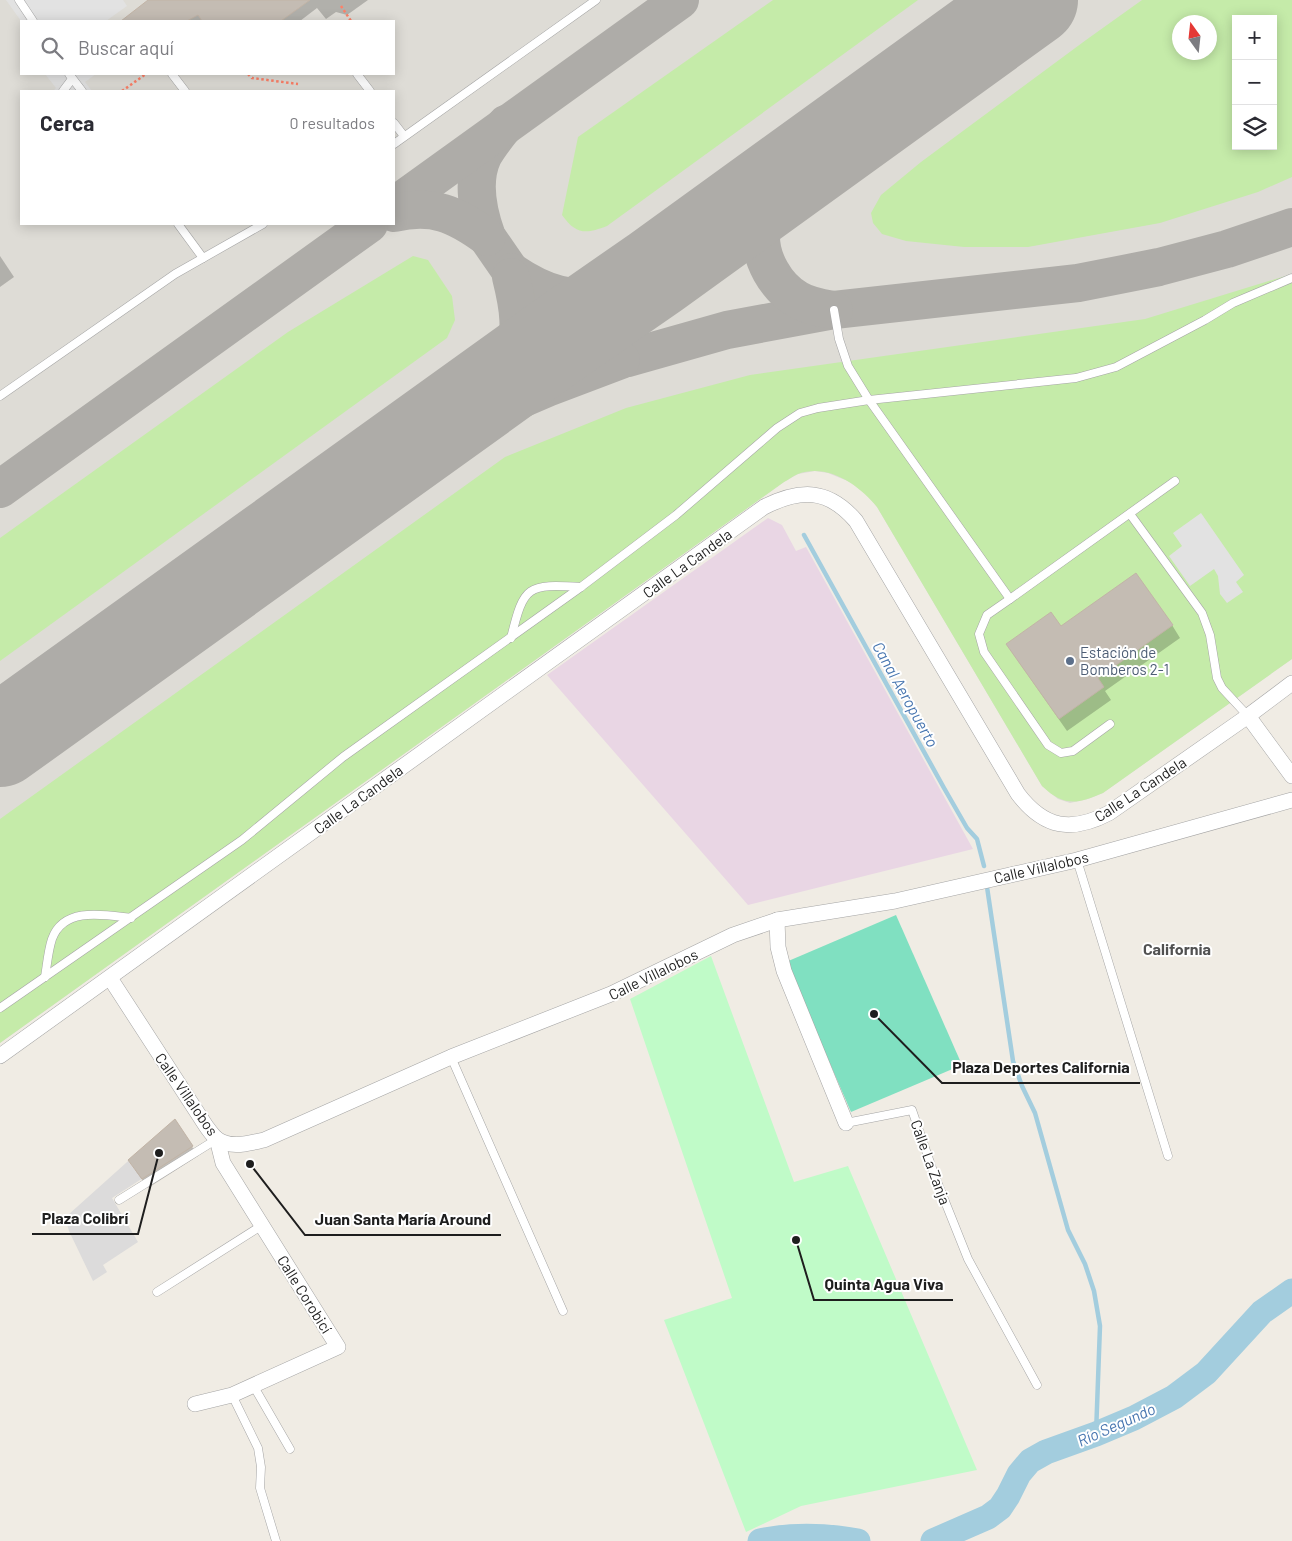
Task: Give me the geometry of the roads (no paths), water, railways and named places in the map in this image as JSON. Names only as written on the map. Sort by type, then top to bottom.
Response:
[{"type":"street","name":"Calle La Candela","points":[[0,1056],[764,507],[781,498],[812,494],[831,500],[846,510],[856,521],[1018,794],[1028,807],[1052,823],[1068,826],[1082,824],[1096,820],[1109,813],[1292,683]]},
{"type":"street","points":[[1248,716],[1292,776]]},
{"type":"street","name":"Calle Villalobos","points":[[110,978],[206,1126],[217,1139],[229,1144],[243,1145],[264,1140],[451,1057],[611,994],[733,934],[777,920],[895,901],[1077,860],[1292,800]]},
{"type":"street","name":"Calle La Zanja","points":[[777,920],[778,947],[784,971],[846,1122]]},
{"type":"street","name":"Calle Corobicí","points":[[195,1404],[232,1395],[338,1347],[222,1163],[217,1139]]},
{"type":"lane","points":[[19,0],[32,20]]},
{"type":"lane","points":[[395,143],[596,0]]},
{"type":"lane","points":[[173,75],[184,90]]},
{"type":"lane","points":[[358,75],[369,90]]},
{"type":"lane","points":[[64,90],[71,76],[81,90]]},
{"type":"lane","points":[[395,124],[404,136]]},
{"type":"lane","points":[[179,225],[203,258]]},
{"type":"lane","points":[[0,396],[146,292],[261,225]]},
{"type":"lane","points":[[0,1008],[242,840],[343,757],[511,638],[676,515],[777,428],[800,413],[818,408],[869,400],[1076,378],[1116,367],[1233,303],[1292,278]]},
{"type":"lane","points":[[834,310],[839,339],[848,366],[869,400],[1010,599]]},
{"type":"lane","points":[[1110,724],[1073,751],[1061,753],[1048,745],[984,652],[979,634],[987,615],[1175,481]]},
{"type":"lane","points":[[1130,514],[1202,613],[1210,635],[1216,678],[1222,688],[1248,716]]},
{"type":"lane","points":[[511,638],[518,608],[527,592],[540,587],[581,587]]},
{"type":"lane","points":[[1077,860],[1168,1156]]},
{"type":"lane","points":[[45,978],[52,937],[63,923],[79,915],[95,914],[132,918]]},
{"type":"lane","points":[[451,1057],[563,1311]]},
{"type":"lane","name":"Calle La Zanja","points":[[846,1122],[912,1110],[934,1174],[968,1259],[1037,1385]]},
{"type":"lane","points":[[120,1200],[217,1139]]},
{"type":"lane","points":[[157,1292],[261,1226]]},
{"type":"lane","points":[[253,1385],[290,1449]]},
{"type":"lane","points":[[232,1395],[258,1448],[261,1467],[260,1488],[276,1541]]},
{"type":"waterway","name":"Canal Aeropuerto","points":[[804,535],[944,788],[967,828],[977,839],[984,866]]},
{"type":"waterway","points":[[987,887],[1013,1061],[1035,1113],[1068,1230],[1085,1264],[1094,1291],[1100,1326],[1096,1434]]},
{"type":"waterway","name":"Río Segundo","points":[[933,1541],[988,1517],[1000,1508],[1019,1474],[1030,1461],[1046,1452],[1134,1418],[1174,1397],[1206,1373],[1262,1312],[1292,1291]]},
{"type":"waterway","name":"Río Segundo","points":[[760,1541],[784,1537],[809,1536],[858,1541]]},
{"type":"place","name":"Estación de Bomberos 2-1","points":[[1070,661]]},
{"type":"place","name":"Plaza Deportes California","points":[[874,1014]]},
{"type":"place","name":"Plaza Colibrí","points":[[159,1153]]},
{"type":"place","name":"Juan Santa María Around","points":[[250,1164]]},
{"type":"place","name":"Quinta Agua Viva","points":[[796,1240]]},
{"type":"district","name":"California","points":[[1177,948]]}]
